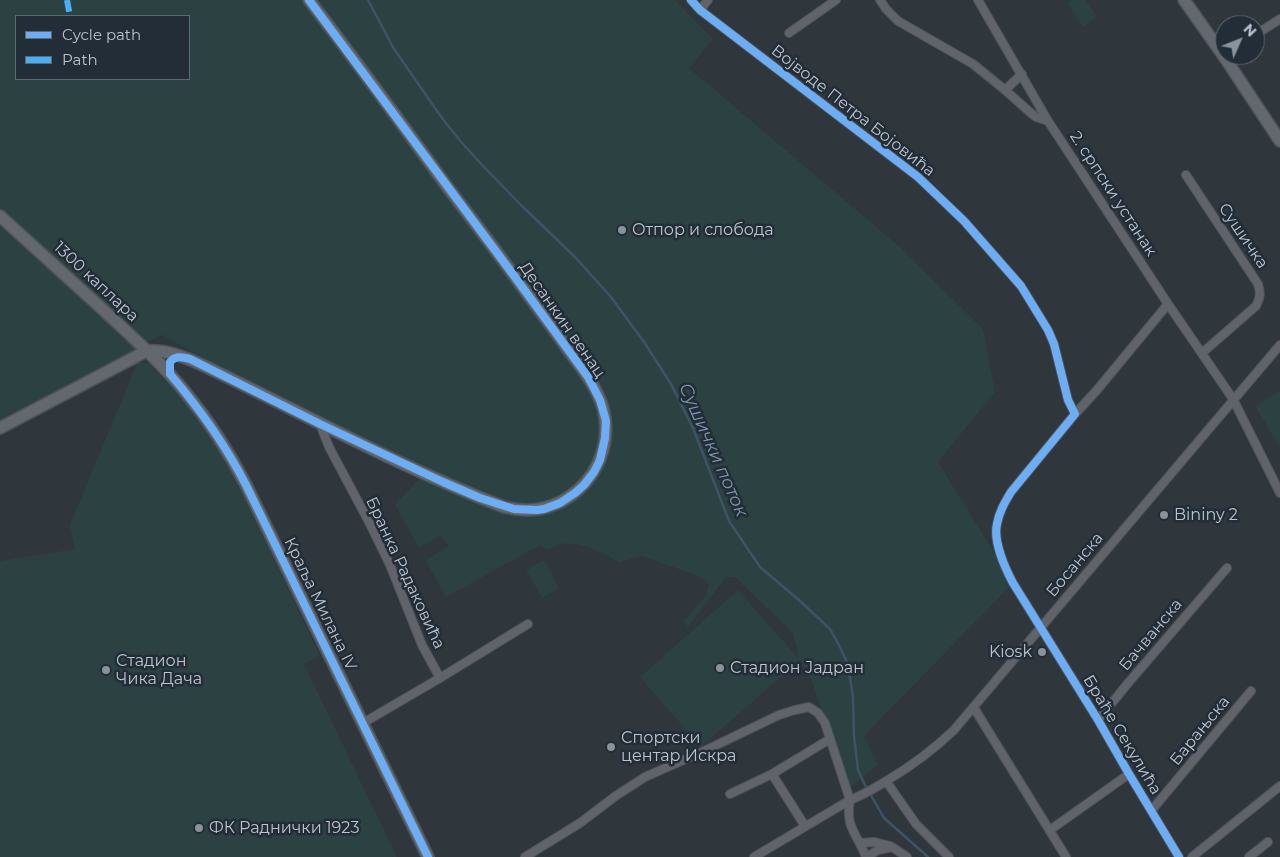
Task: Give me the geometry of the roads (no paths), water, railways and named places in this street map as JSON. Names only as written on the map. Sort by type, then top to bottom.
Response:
[{"type":"street","name":"Десанкин венац","points":[[146,350],[180,356],[210,368],[320,424],[443,482],[480,498],[514,509],[544,509],[560,503],[588,481],[600,460],[605,444],[606,427],[600,400],[588,377],[310,0]]},
{"type":"street","name":"Војводе Петра Бојовића","points":[[692,0],[700,10],[918,177],[964,221],[1020,286],[1044,323],[1054,344],[1068,400],[1075,414]]},
{"type":"street","points":[[700,10],[708,0]]},
{"type":"street","points":[[790,33],[836,0]]},
{"type":"street","points":[[880,0],[898,21],[973,64],[1036,117],[1048,120]]},
{"type":"street","name":"2. српски устанак","points":[[978,0],[1048,120],[1168,304],[1233,399],[1280,493]]},
{"type":"street","points":[[1184,0],[1215,42]]},
{"type":"street","points":[[1265,29],[1280,19]]},
{"type":"street","points":[[1231,65],[1280,141]]},
{"type":"street","points":[[1005,90],[1022,74]]},
{"type":"street","name":"Сушичка","points":[[1186,175],[1258,284],[1260,290],[1256,306],[1202,353]]},
{"type":"street","name":"1300 каплара","points":[[0,216],[170,374]]},
{"type":"street","points":[[1040,627],[1004,567],[996,525],[1000,513],[1011,492],[1168,304]]},
{"type":"street","name":"Босанска","points":[[754,857],[850,800],[862,796],[917,762],[954,730],[1280,345]]},
{"type":"street","points":[[0,428],[146,350]]},
{"type":"street","points":[[170,374],[170,362],[180,356]]},
{"type":"street","name":"Краља Милана IV","points":[[170,374],[207,420],[240,473],[428,857]]},
{"type":"street","name":"Бранка Радаковића","points":[[320,424],[329,447],[390,565],[422,645],[440,678]]},
{"type":"street","name":"Бачванска","points":[[1098,720],[1227,568]]},
{"type":"street","points":[[363,723],[528,624]]},
{"type":"street","name":"Браће Секулића","points":[[1040,627],[1098,720],[1179,857]]},
{"type":"street","name":"Барањска","points":[[1151,811],[1251,691]]},
{"type":"street","points":[[525,857],[580,823],[645,777],[779,715],[809,707],[818,712],[825,723],[850,800],[848,811],[850,826],[867,857],[878,850],[892,847]]},
{"type":"street","points":[[974,708],[1066,857]]},
{"type":"street","points":[[730,794],[772,774],[830,739]]},
{"type":"street","points":[[772,774],[805,826]]},
{"type":"street","points":[[1050,830],[1129,774]]},
{"type":"street","points":[[886,781],[916,824],[949,857]]},
{"type":"street","points":[[1192,857],[1280,786]]},
{"type":"street","points":[[861,843],[874,842],[892,847],[907,857]]},
{"type":"street","points":[[1249,857],[1268,842]]},
{"type":"waterway","name":"Сушички поток","points":[[368,0],[394,49],[442,118],[462,143],[523,207],[576,258],[611,297],[644,342],[671,384],[693,428],[729,521],[760,567],[830,629],[839,645],[847,662],[853,697],[854,736],[858,770],[884,818],[928,857]]},
{"type":"place","name":"Отпор и слобода","points":[[622,230]]},
{"type":"place","name":"Bininy 2","points":[[1164,515]]},
{"type":"place","name":"Kiosk","points":[[1042,652]]},
{"type":"place","name":"Стадион Јадран","points":[[720,668]]},
{"type":"place","name":"Стадион Чика Дача","points":[[106,670]]},
{"type":"place","name":"Спортски центар Искра","points":[[611,747]]},
{"type":"place","name":"ФК Раднички 1923","points":[[199,828]]}]
